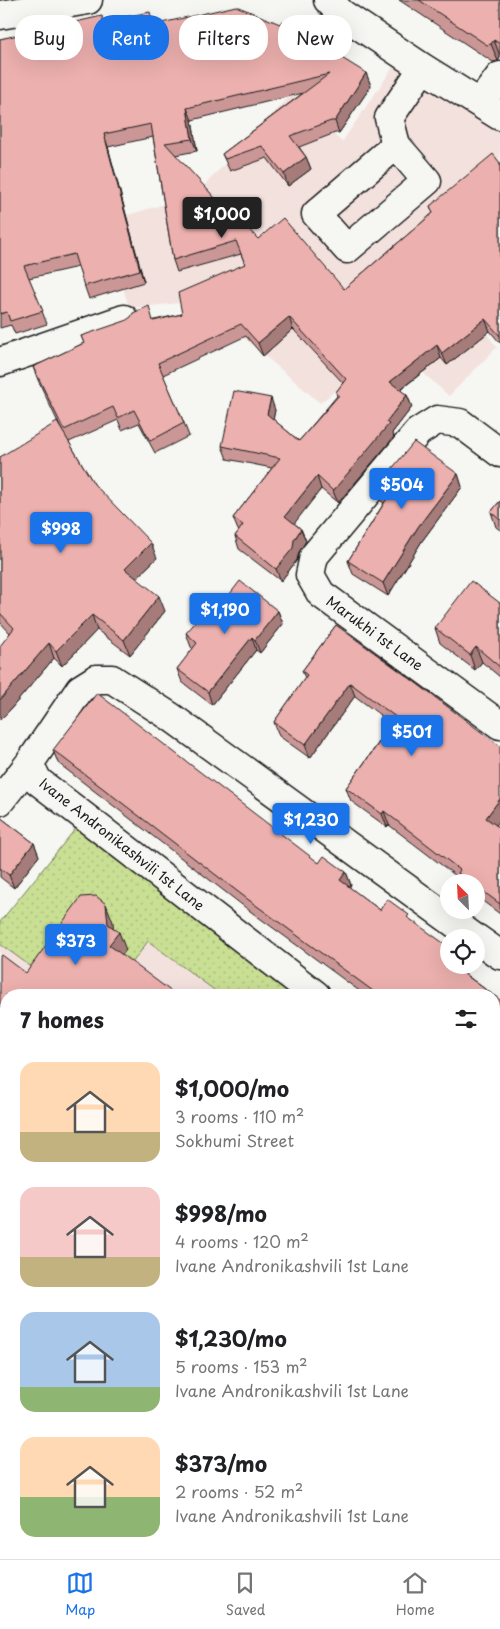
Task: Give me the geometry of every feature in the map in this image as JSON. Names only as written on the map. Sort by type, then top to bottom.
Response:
[{"type":"street","points":[[0,15],[88,0]]},
{"type":"street","points":[[328,0],[342,14],[490,110],[500,76]]},
{"type":"street","points":[[396,146],[389,118],[423,68]]},
{"type":"street","points":[[0,362],[124,319]]},
{"type":"street","name":"Marukhi 1st Lane","points":[[500,453],[460,423],[437,420],[418,432],[314,556],[310,575],[321,594],[500,725]]},
{"type":"street","name":"Ivane Andronikashvili 1st Lane","points":[[308,989],[38,781],[29,764],[80,690],[96,679],[112,679],[171,717],[464,929]]},
{"type":"street","points":[[0,801],[29,764]]},
{"type":"street","name":"Ivane Andronikashvili 1st Lane","points":[[485,944],[500,955]]},
{"type":"shaded area","points":[[396,63],[500,129],[500,280],[468,311],[497,347],[449,396],[392,345],[320,403],[201,301],[129,308],[104,222],[195,195],[291,95],[342,142]]},
{"type":"shaded area","points":[[148,941],[213,989],[113,989]]},
{"type":"shaded area","points":[[0,944],[62,989],[0,989]]},
{"type":"green space","points":[[85,817],[308,989],[213,989],[148,941],[113,989],[62,989],[0,944],[0,922]]},
{"type":"building","points":[[419,0],[500,0],[500,44],[494,40],[491,44],[487,45]]},
{"type":"building","points":[[236,6],[258,15],[197,15]]},
{"type":"building","points":[[150,12],[151,15],[134,15]]},
{"type":"building","points":[[93,18],[93,60],[169,60],[169,21],[179,19],[179,60],[268,60],[268,19],[278,23],[278,60],[345,60],[366,73],[335,121],[290,136],[306,157],[284,174],[262,146],[225,159],[222,154],[329,74],[187,108],[192,139],[165,143],[225,209],[222,201],[258,239],[283,218],[344,289],[433,213],[430,206],[493,154],[500,163],[500,336],[485,319],[442,353],[437,345],[390,382],[407,395],[386,422],[389,424],[333,491],[317,476],[285,516],[301,529],[294,540],[293,548],[276,569],[235,536],[243,525],[233,518],[280,458],[222,446],[234,391],[271,398],[267,414],[299,441],[339,395],[336,392],[346,379],[289,317],[258,343],[241,324],[158,363],[184,423],[150,441],[134,410],[118,418],[113,407],[64,430],[33,367],[84,343],[81,336],[125,321],[133,313],[149,306],[153,321],[182,314],[178,293],[245,264],[236,241],[173,260],[151,124],[104,134],[140,270],[84,286],[74,254],[24,266],[43,311],[10,321],[7,312],[0,314],[0,39],[15,36],[15,60],[83,60],[83,20]]},
{"type":"building","points":[[57,422],[94,484],[151,543],[125,569],[159,596],[124,640],[92,615],[56,651],[49,643],[0,700],[0,646],[14,628],[0,613],[0,457]]},
{"type":"building","points":[[414,442],[458,474],[418,527],[383,583],[348,561],[388,497],[376,488]]},
{"type":"building","points":[[500,501],[500,520],[491,512]]},
{"type":"building","points":[[240,581],[278,611],[255,640],[252,637],[208,692],[177,669],[197,643],[186,633],[202,615],[209,621]]},
{"type":"building","points":[[471,581],[500,603],[500,667],[476,647],[470,655],[435,628]]},
{"type":"building","points":[[336,625],[500,746],[500,799],[486,818],[500,828],[500,904],[485,893],[485,874],[459,874],[458,873],[460,870],[384,811],[382,814],[346,788],[397,718],[350,683],[305,745],[274,722],[307,675],[302,671]]},
{"type":"building","points":[[97,693],[319,863],[324,856],[346,872],[340,880],[380,910],[387,899],[409,915],[407,917],[440,941],[440,974],[464,974],[485,989],[370,989],[246,898],[53,750]]},
{"type":"building","points":[[0,817],[34,843],[9,875],[0,868]]},
{"type":"building","points":[[96,896],[106,904],[108,924],[119,932],[109,945],[168,989],[0,989],[0,958],[2,955],[26,973],[81,897]]}]
